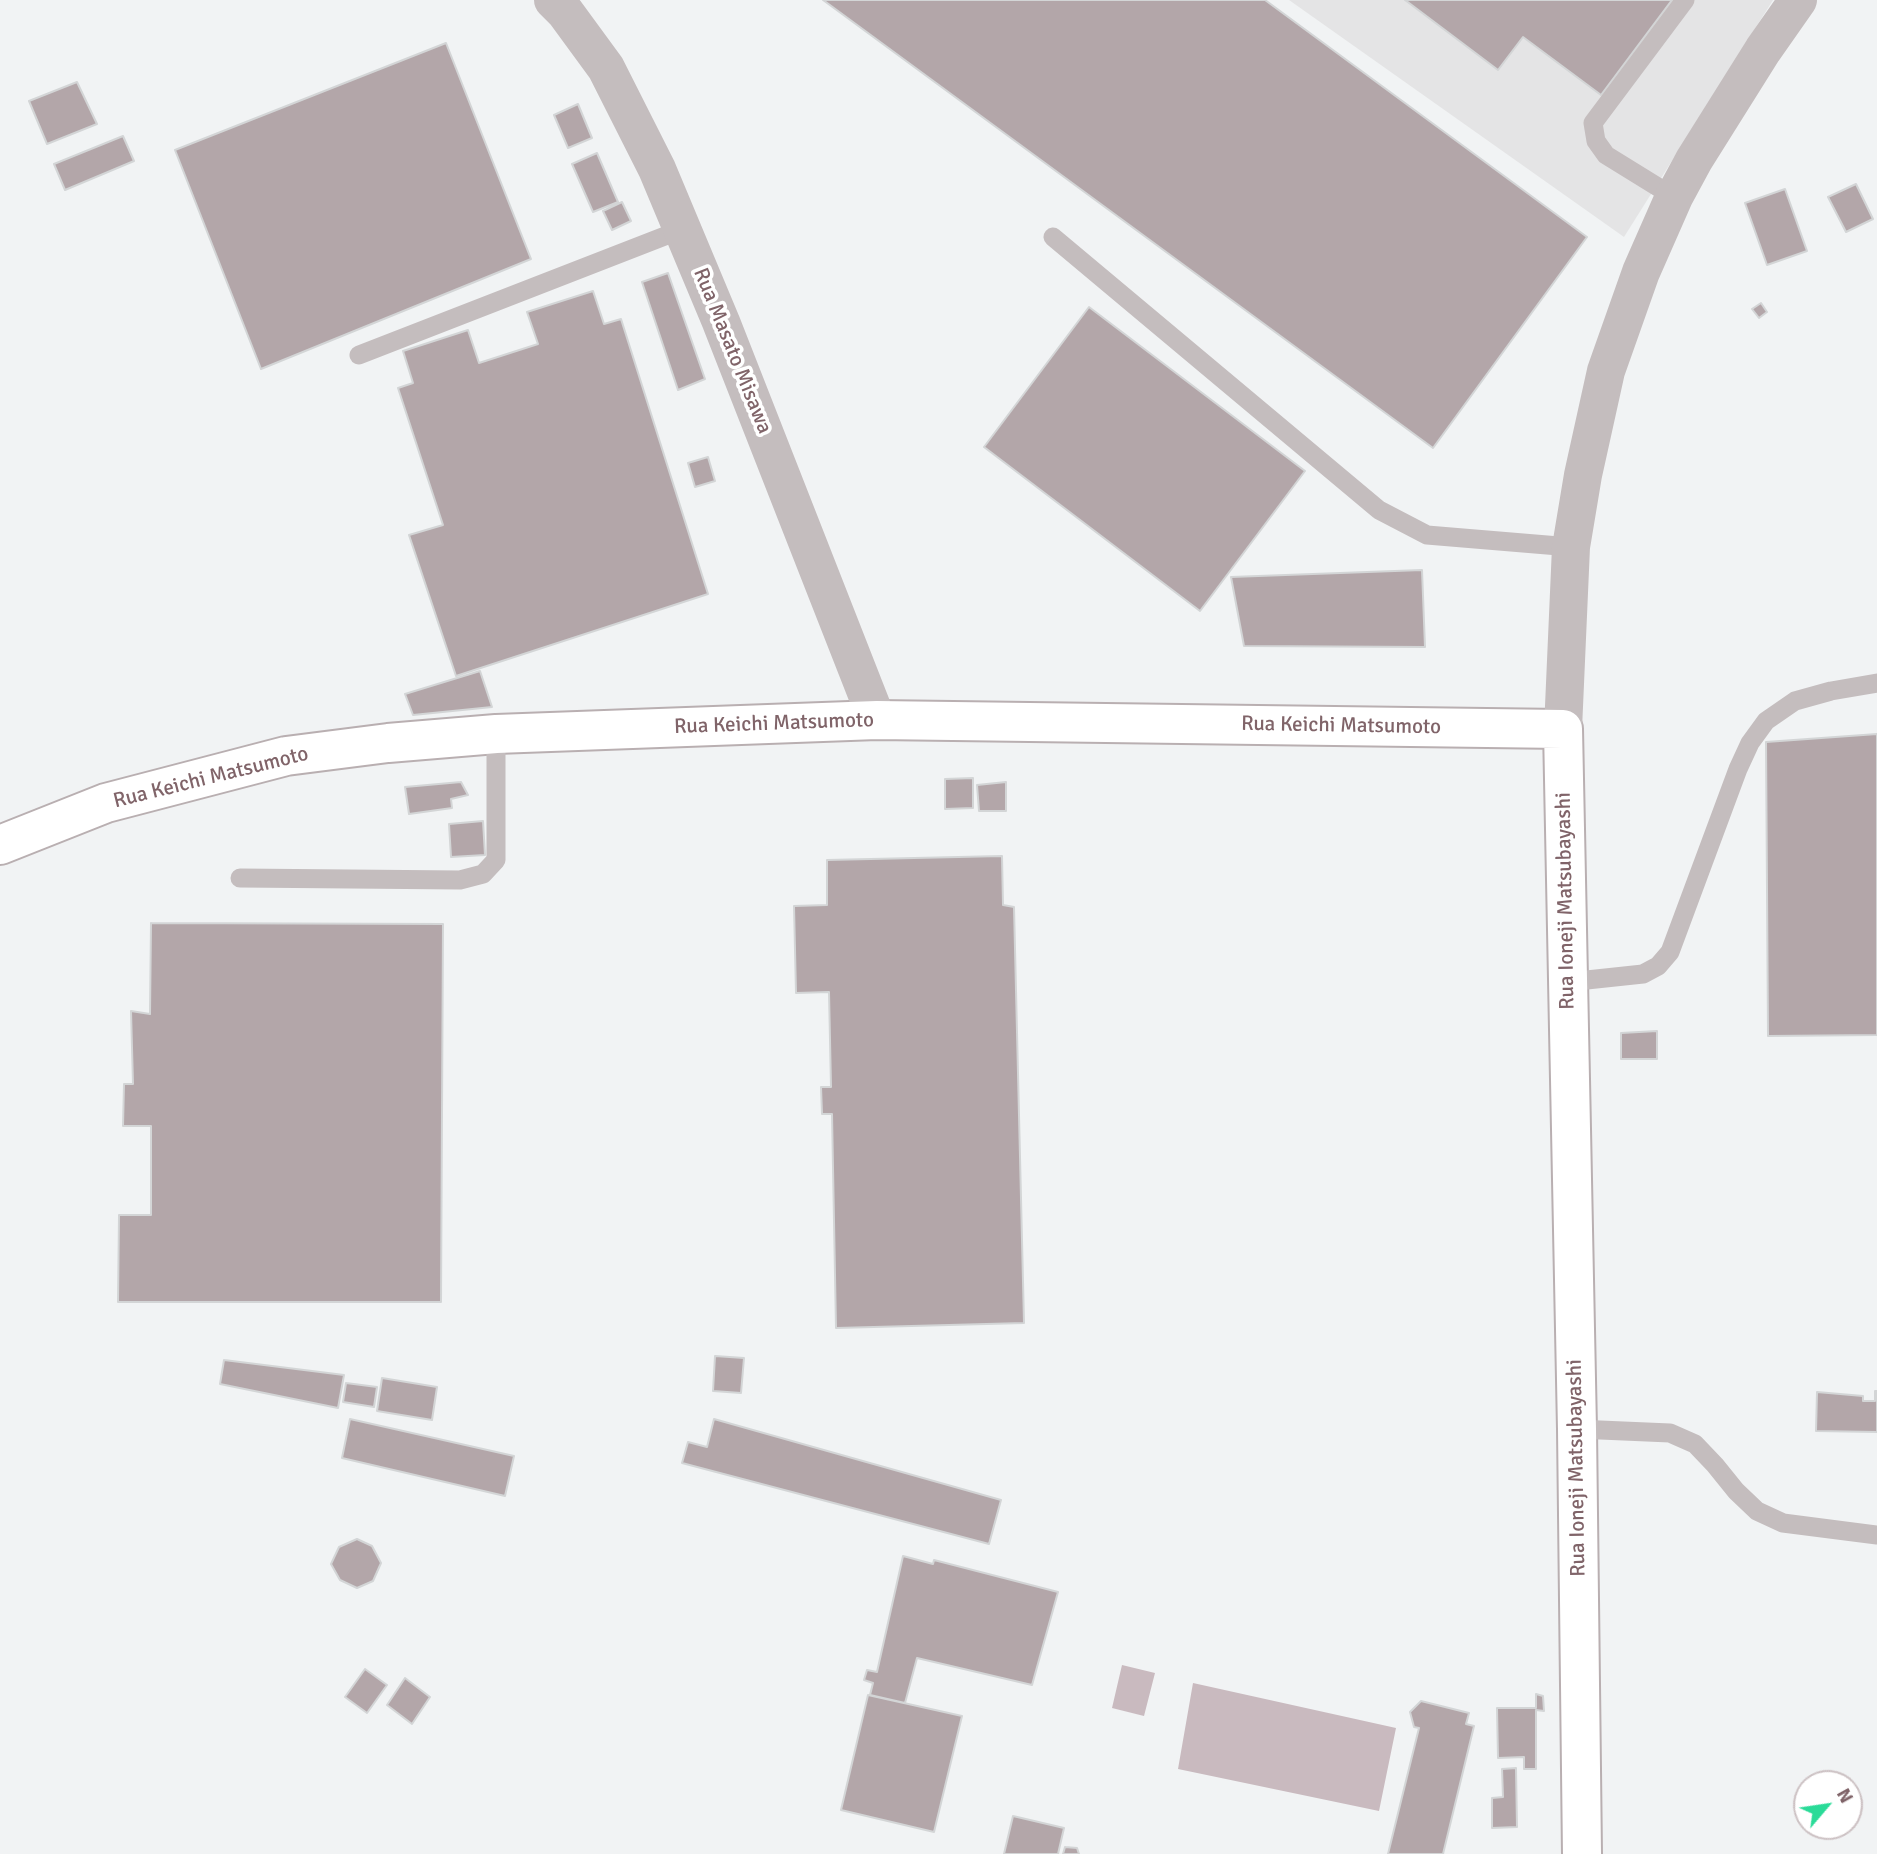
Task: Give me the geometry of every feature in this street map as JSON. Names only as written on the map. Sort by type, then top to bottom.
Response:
[{"type":"main road","name":"Rua Keichi Matsumoto","points":[[0,845],[106,803],[286,756],[388,743],[496,734],[877,720],[1563,729]]},
{"type":"main road","name":"Rua Ioneji Matsubayashi","points":[[1563,729],[1577,1429],[1582,1854]]},
{"type":"street","name":"Rua Masato Misawa","points":[[553,0],[606,68],[657,169],[877,720]]},
{"type":"street","name":"Rua Ioneji Matsubayashi","points":[[1563,729],[1571,547],[1583,475],[1606,371],[1641,272],[1674,197],[1763,50],[1798,0]]},
{"type":"lane","points":[[1674,197],[1606,155],[1596,141],[1593,123],[1685,0]]},
{"type":"lane","points":[[359,355],[683,229]]},
{"type":"lane","points":[[1053,237],[1379,510],[1427,535],[1571,547]]},
{"type":"lane","points":[[1568,982],[1643,974],[1658,966],[1670,952],[1738,769],[1750,743],[1766,721],[1795,701],[1877,683]]},
{"type":"lane","points":[[240,878],[460,880],[483,874],[496,860],[496,734]]},
{"type":"lane","points":[[1577,1429],[1670,1433],[1695,1444],[1756,1511],[1783,1523],[1877,1535]]},
{"type":"shaded area","points":[[1289,0],[1773,0],[1624,237]]},
{"type":"shaded area","points":[[1122,1665],[1155,1673],[1144,1716],[1112,1708]]},
{"type":"shaded area","points":[[1193,1683],[1396,1728],[1379,1811],[1178,1769]]},
{"type":"building","points":[[823,0],[1265,0],[1587,237],[1433,448]]},
{"type":"building","points":[[1405,0],[1672,0],[1601,95],[1523,37],[1498,70]]},
{"type":"building","points":[[446,43],[531,259],[261,369],[175,150]]},
{"type":"building","points":[[77,82],[97,124],[47,144],[29,101]]},
{"type":"building","points":[[578,104],[592,138],[568,148],[554,115]]},
{"type":"building","points":[[123,136],[134,161],[65,190],[54,164]]},
{"type":"building","points":[[597,153],[618,202],[593,212],[572,164]]},
{"type":"building","points":[[1856,184],[1873,219],[1846,232],[1828,197]]},
{"type":"building","points":[[1785,189],[1807,251],[1767,265],[1745,203]]},
{"type":"building","points":[[622,202],[631,221],[612,230],[603,211]]},
{"type":"building","points":[[668,273],[705,379],[678,390],[642,282]]},
{"type":"building","points":[[593,291],[604,324],[621,319],[708,594],[456,676],[409,535],[443,525],[398,388],[413,383],[403,351],[468,330],[479,363],[538,344],[527,312]]},
{"type":"building","points":[[1761,303],[1767,312],[1759,318],[1752,309]]},
{"type":"building","points":[[1089,307],[1305,471],[1200,611],[984,447]]},
{"type":"building","points":[[708,457],[715,481],[695,487],[688,463]]},
{"type":"building","points":[[1422,570],[1425,647],[1244,646],[1231,577]]},
{"type":"building","points":[[480,671],[492,707],[413,715],[405,694]]},
{"type":"building","points":[[1877,734],[1877,1035],[1768,1036],[1766,742]]},
{"type":"building","points":[[973,778],[973,808],[945,809],[945,779]]},
{"type":"building","points":[[461,782],[468,795],[451,799],[452,808],[409,814],[405,787]]},
{"type":"building","points":[[1006,782],[1006,811],[979,811],[977,785]]},
{"type":"building","points":[[483,821],[485,855],[451,857],[449,824]]},
{"type":"building","points":[[1002,856],[1003,905],[1014,907],[1024,1323],[836,1328],[832,1114],[822,1114],[821,1087],[831,1087],[829,992],[796,993],[794,906],[827,905],[827,860]]},
{"type":"building","points":[[151,923],[443,924],[441,1302],[118,1302],[119,1215],[151,1215],[151,1126],[123,1126],[124,1084],[133,1084],[131,1011],[150,1014]]},
{"type":"building","points":[[1657,1031],[1657,1059],[1621,1059],[1621,1033]]},
{"type":"building","points":[[715,1356],[744,1358],[741,1393],[713,1391]]},
{"type":"building","points":[[224,1360],[344,1375],[338,1408],[220,1384]]},
{"type":"building","points":[[382,1378],[437,1387],[432,1420],[377,1411]]},
{"type":"building","points":[[346,1383],[377,1387],[374,1407],[343,1402]]},
{"type":"building","points":[[1875,1391],[1877,1432],[1816,1431],[1817,1392],[1863,1396],[1863,1401],[1875,1401]]},
{"type":"building","points":[[350,1419],[514,1456],[505,1496],[342,1458]]},
{"type":"building","points":[[714,1419],[1001,1500],[989,1544],[682,1463],[688,1442],[707,1447]]},
{"type":"building","points":[[357,1539],[372,1546],[381,1563],[373,1581],[357,1588],[340,1580],[331,1564],[339,1547]]},
{"type":"building","points":[[903,1556],[933,1564],[934,1560],[1058,1592],[1032,1685],[917,1658],[905,1703],[870,1695],[873,1683],[864,1680],[867,1670],[877,1672]]},
{"type":"building","points":[[365,1669],[387,1685],[367,1713],[345,1697]]},
{"type":"building","points":[[405,1678],[430,1697],[412,1724],[387,1705]]},
{"type":"building","points":[[1536,1694],[1543,1696],[1544,1711],[1536,1710],[1536,1769],[1524,1769],[1524,1757],[1498,1758],[1497,1708],[1536,1708]]},
{"type":"building","points":[[868,1695],[962,1716],[934,1832],[841,1810]]},
{"type":"building","points":[[1421,1701],[1469,1713],[1466,1724],[1474,1726],[1443,1854],[1388,1854],[1419,1728],[1414,1727],[1410,1712]]},
{"type":"building","points":[[1516,1768],[1517,1827],[1492,1828],[1492,1798],[1503,1797],[1502,1769]]},
{"type":"building","points":[[1013,1816],[1064,1828],[1058,1854],[1004,1854]]},
{"type":"building","points":[[1065,1847],[1077,1848],[1079,1854],[1063,1854]]}]
